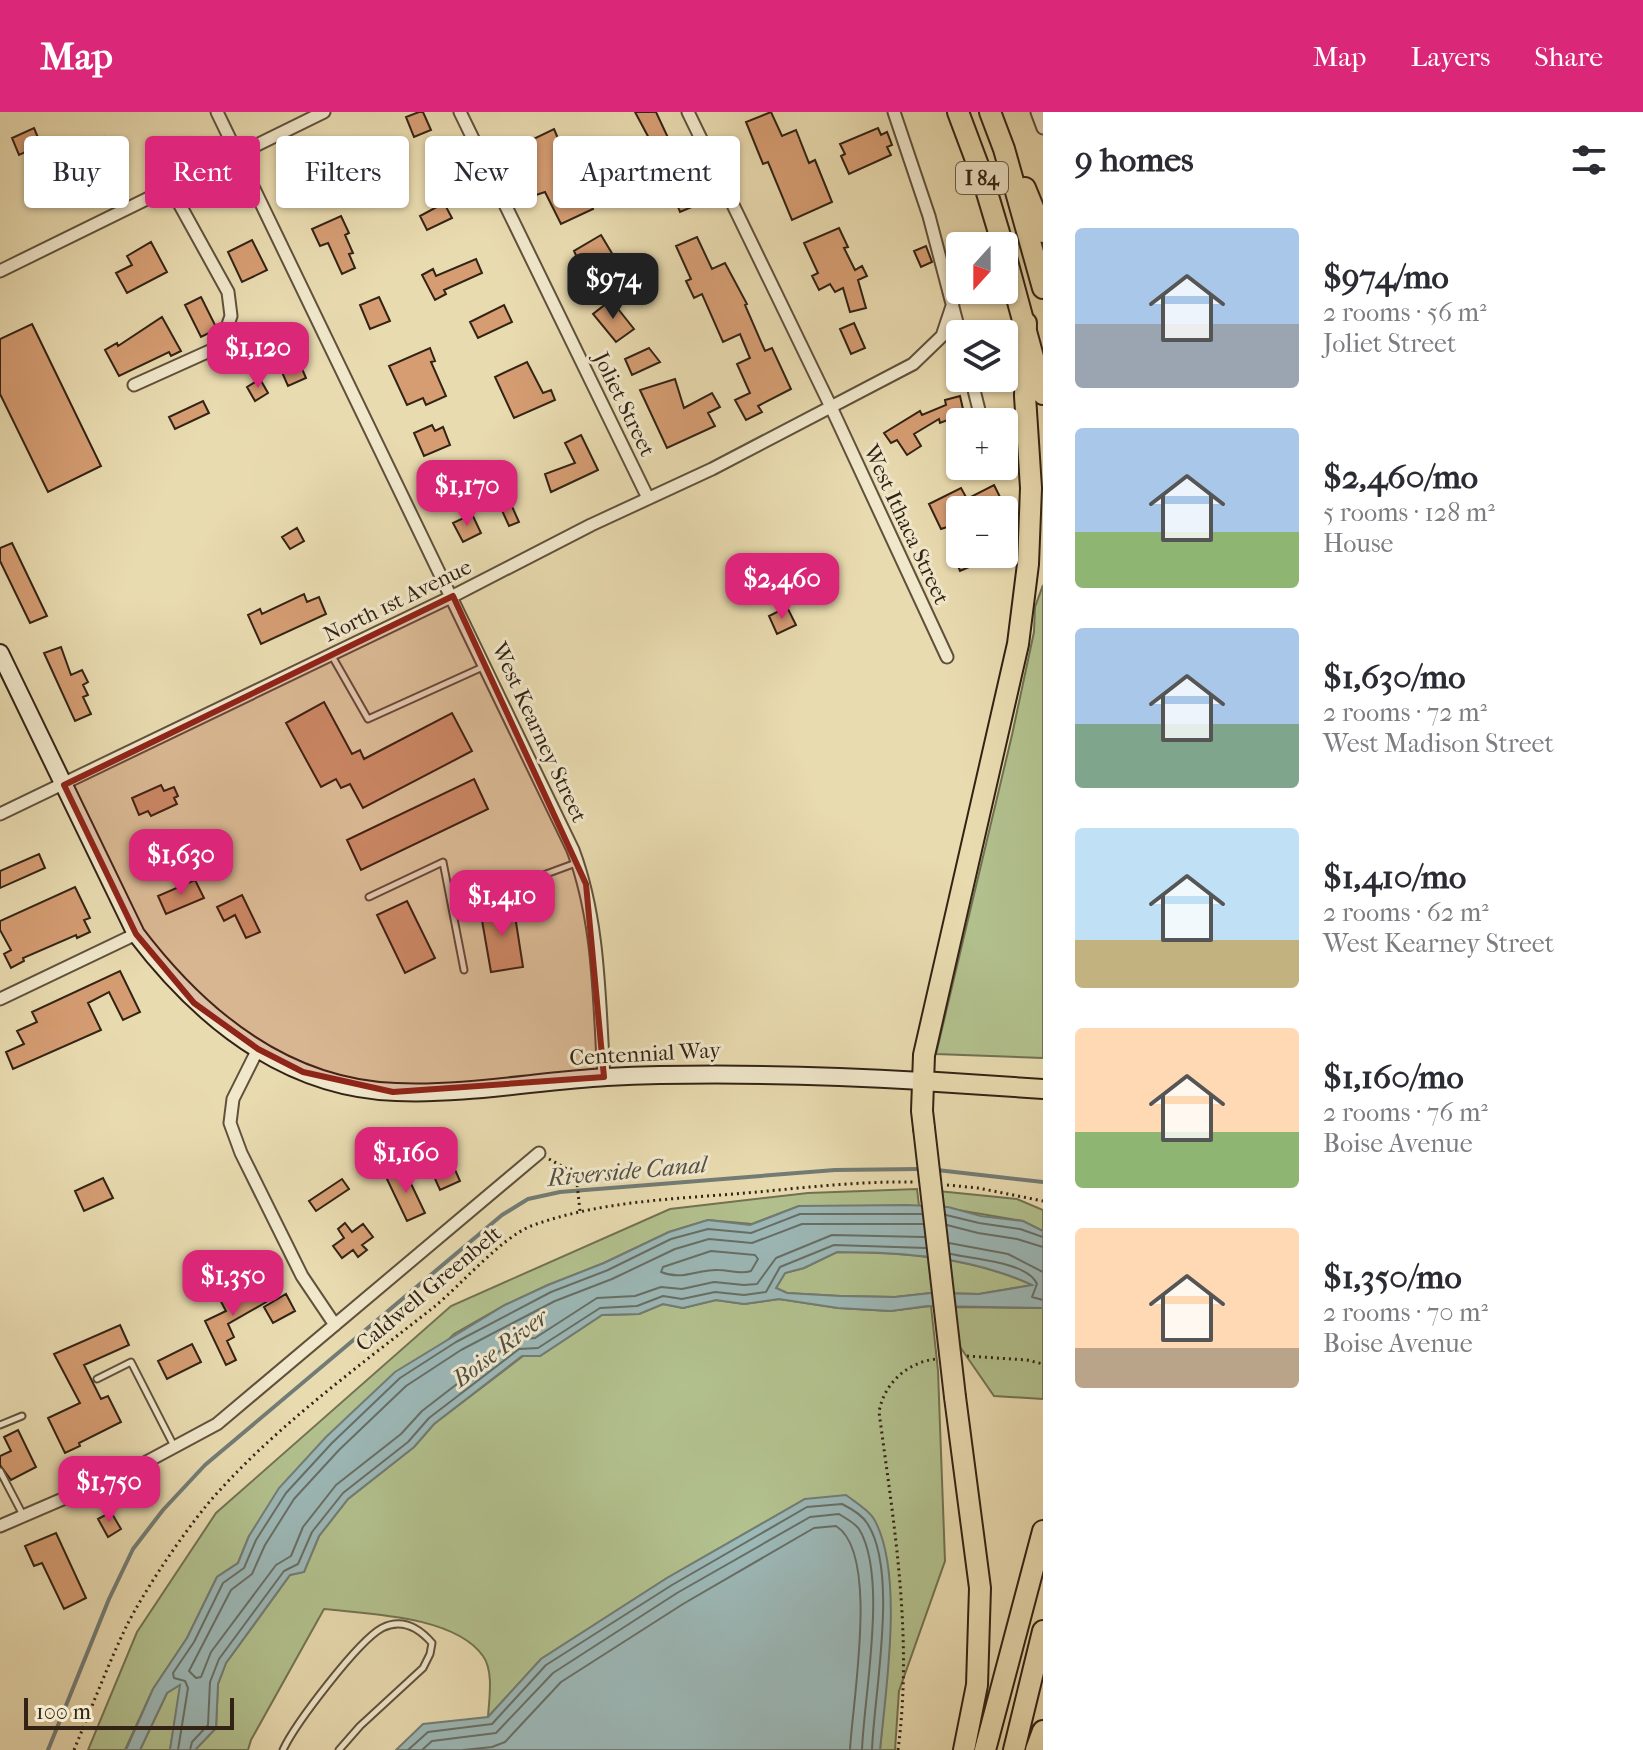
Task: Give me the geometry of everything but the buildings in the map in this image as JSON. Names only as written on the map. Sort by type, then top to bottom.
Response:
[{"type":"highway","name":"I 84","points":[[958,112],[998,232]]},
{"type":"highway","name":"I 84","points":[[990,112],[1004,149],[1043,288]]},
{"type":"highway","points":[[1004,149],[1035,209],[1043,232]]},
{"type":"highway","name":"I 84","points":[[1018,297],[1043,394]]},
{"type":"highway","points":[[964,1750],[977,1685],[980,1588],[924,1128],[922,1081],[924,1055],[1018,644],[1028,564],[1031,488],[1025,396],[1026,323]]},
{"type":"highway","points":[[985,1750],[1043,1531]]},
{"type":"highway","points":[[1014,1750],[1043,1631]]},
{"type":"highway","points":[[1036,1750],[1043,1731]]},
{"type":"main road","name":"Centennial Way","points":[[0,653],[136,934],[194,1003],[258,1049],[303,1072],[393,1092],[438,1092],[604,1077],[767,1073],[1042,1088]]},
{"type":"street","name":"West Kearney Street","points":[[217,112],[228,136]]},
{"type":"street","points":[[260,143],[324,112]]},
{"type":"street","name":"Joliet Street","points":[[460,112],[648,498]]},
{"type":"street","name":"West Ithaca Street","points":[[688,112],[831,407],[947,657]]},
{"type":"street","points":[[894,112],[946,278]]},
{"type":"street","points":[[1037,112],[1043,128]]},
{"type":"street","points":[[0,271],[145,199]]},
{"type":"street","name":"West Kearney Street","points":[[260,201],[546,788],[578,862],[586,884],[593,923],[604,1077]]},
{"type":"street","points":[[134,385],[214,349],[225,333],[231,316],[228,292],[182,208]]},
{"type":"street","name":"North 1st Avenue","points":[[0,814],[712,469],[913,364],[942,336],[953,304]]},
{"type":"street","points":[[0,999],[136,934]]},
{"type":"street","points":[[258,1049],[233,1099],[230,1123],[241,1153],[302,1276],[335,1325]]},
{"type":"street","points":[[0,1526],[176,1449],[217,1424],[539,1153]]},
{"type":"lane","points":[[332,655],[368,719],[486,666]]},
{"type":"lane","points":[[369,897],[443,862],[464,970]]},
{"type":"lane","points":[[450,898],[519,884],[578,862]]},
{"type":"lane","points":[[97,1379],[131,1362],[176,1449]]},
{"type":"lane","points":[[0,1425],[22,1416]]},
{"type":"lane","points":[[0,1471],[23,1515]]},
{"type":"lane","points":[[283,1750],[291,1733],[362,1644],[384,1627],[406,1624],[420,1630],[432,1643],[423,1668],[369,1717],[339,1750]]},
{"type":"path","points":[[539,1153],[576,1174],[580,1211]]},
{"type":"path","name":"Caldwell Greenbelt","points":[[74,1750],[127,1626],[152,1583],[206,1506],[263,1448],[527,1228],[580,1211],[673,1199],[829,1186],[926,1183]]},
{"type":"path","points":[[939,1184],[1043,1201]]},
{"type":"path","points":[[965,1356],[1043,1364]]},
{"type":"path","points":[[898,1750],[905,1703],[905,1636],[897,1536],[879,1412],[881,1402],[901,1372],[913,1364],[939,1359]]},
{"type":"highlighted area","points":[[453,596],[586,884],[604,1077],[393,1092],[303,1072],[258,1049],[194,1003],[136,934],[64,785]]},
{"type":"green space","points":[[1043,585],[1043,1058],[936,1054],[1012,735],[1034,632],[1035,607]]},
{"type":"green space","points":[[917,1189],[919,1206],[799,1206],[752,1224],[708,1220],[669,1232],[505,1305],[454,1334],[249,1536],[238,1563],[217,1577],[187,1638],[153,1689],[125,1750],[88,1750],[137,1632],[216,1513],[451,1306],[670,1209],[808,1193]]},
{"type":"green space","points":[[938,1191],[1017,1199],[1043,1210],[1043,1231],[1023,1221],[940,1207]]},
{"type":"green space","points":[[837,1252],[937,1258],[986,1268],[1033,1285],[979,1294],[931,1293],[895,1297],[787,1293],[776,1288],[785,1273],[804,1268]]},
{"type":"green space","points":[[779,1299],[838,1308],[890,1311],[931,1306],[938,1371],[945,1561],[899,1691],[895,1750],[880,1750],[890,1638],[805,1499],[667,1578],[541,1659],[488,1717],[489,1669],[483,1656],[470,1643],[453,1632],[410,1619],[324,1609],[248,1750],[195,1750],[216,1728],[218,1684],[226,1663],[290,1575],[304,1572],[319,1536],[348,1499],[414,1447],[434,1424],[523,1356],[540,1356],[602,1315],[639,1314],[663,1304],[683,1308],[716,1300],[744,1304]]},
{"type":"green space","points":[[953,1307],[1043,1308],[1043,1399],[994,1396],[958,1344]]},
{"type":"green space","points":[[181,1684],[170,1750],[140,1750],[167,1693]]},
{"type":"water","name":"Boise River","points":[[799,1206],[948,1207],[981,1216],[1023,1221],[1043,1231],[1043,1308],[927,1306],[891,1311],[838,1308],[779,1299],[744,1304],[716,1300],[683,1308],[663,1304],[639,1314],[602,1315],[540,1356],[522,1356],[434,1424],[414,1447],[348,1499],[319,1536],[304,1572],[290,1575],[226,1663],[218,1684],[216,1728],[195,1750],[170,1750],[180,1685],[167,1693],[140,1750],[126,1750],[153,1689],[187,1638],[217,1577],[238,1563],[249,1536],[279,1488],[326,1437],[395,1372],[505,1305],[669,1232],[708,1220],[750,1225]],"holes":[[[837,1252],[961,1262],[1032,1285],[979,1294],[931,1293],[895,1297],[787,1293],[776,1288],[785,1273],[804,1268]]]},
{"type":"water","points":[[846,1495],[874,1519],[883,1542],[888,1569],[891,1599],[889,1664],[880,1750],[396,1750],[423,1724],[488,1717],[541,1659],[667,1578],[805,1499]]},
{"type":"waterway","name":"Riverside Canal","points":[[48,1750],[109,1599],[133,1549],[163,1510],[205,1465],[502,1215],[528,1199],[560,1192],[835,1170],[920,1169]]},
{"type":"waterway","name":"Riverside Canal","points":[[937,1170],[1043,1182]]}]
